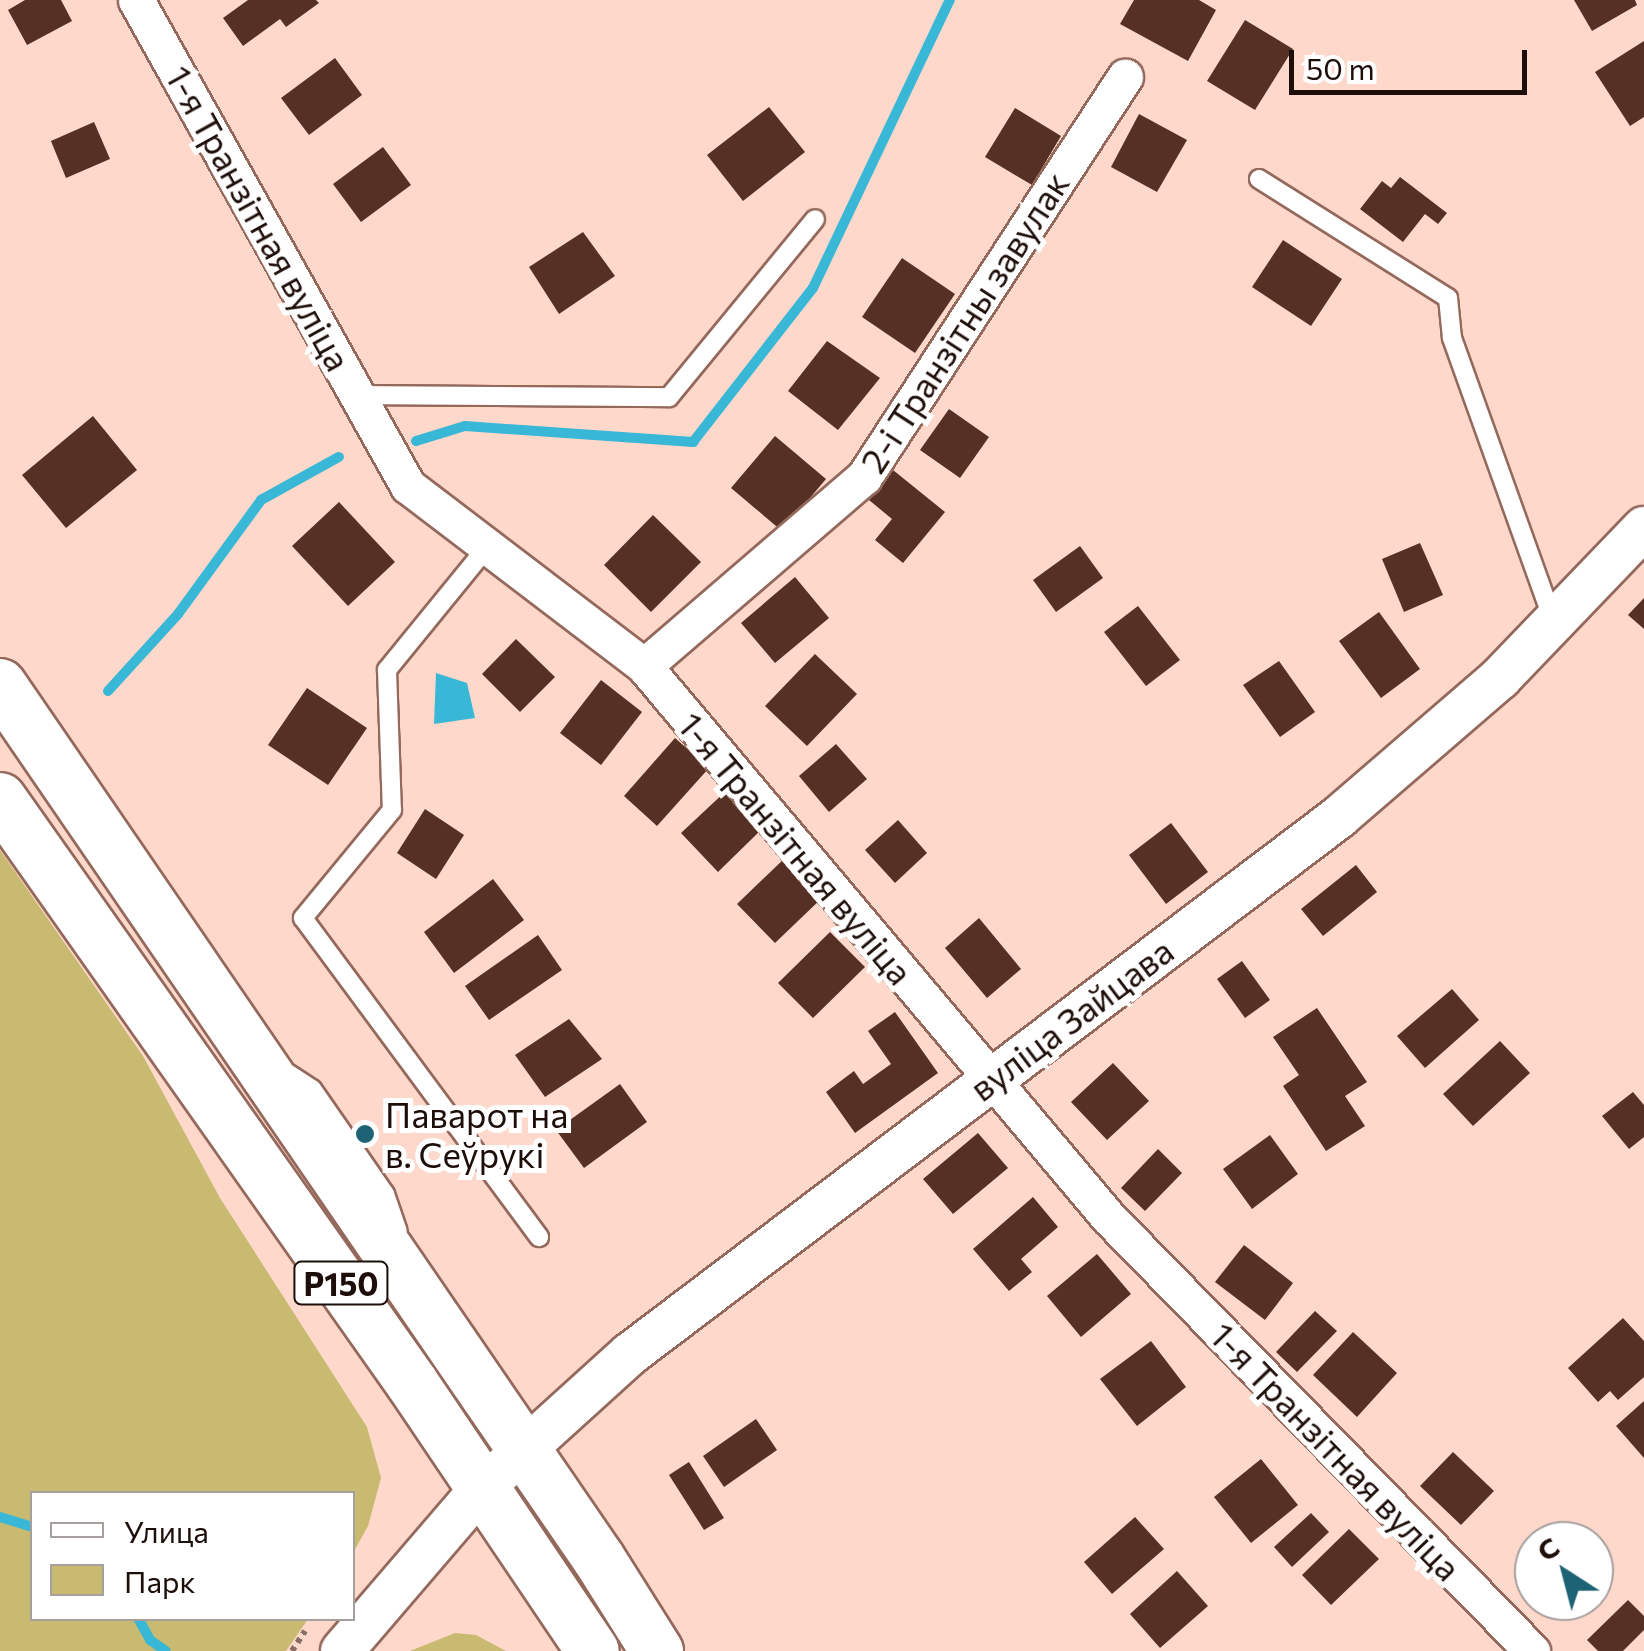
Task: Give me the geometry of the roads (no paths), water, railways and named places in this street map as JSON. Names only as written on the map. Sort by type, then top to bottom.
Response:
[{"type":"main road","name":"Р150","points":[[0,685],[524,1448],[657,1651]]},
{"type":"main road","name":"Р150","points":[[0,799],[412,1383],[593,1651]]},
{"type":"street","name":"1-я Транзітная вуліца","points":[[136,0],[408,486],[644,666],[989,1080],[1122,1231],[1532,1651]]},
{"type":"street","name":"2-і Транзітны завулак","points":[[644,666],[864,477],[1126,76]]},
{"type":"street","name":"вуліца Зайцава","points":[[355,1610],[524,1448],[718,1285],[1339,817],[1500,678],[1552,618],[1644,528]]},
{"type":"street","name":"вуліца Зайцава","points":[[323,1641],[344,1621]]},
{"type":"lane","points":[[1258,178],[1448,298],[1452,338],[1552,618]]},
{"type":"lane","points":[[358,395],[669,397],[814,218]]},
{"type":"lane","points":[[488,546],[387,670],[392,810],[303,918],[538,1237]]},
{"type":"water","points":[[436,673],[467,683],[475,718],[434,724]]},
{"type":"waterway","points":[[416,441],[465,426],[693,442],[813,288],[950,0]]},
{"type":"waterway","points":[[108,691],[178,614],[261,500],[339,457]]},
{"type":"waterway","points":[[0,1517],[30,1526]]},
{"type":"waterway","points":[[140,1621],[150,1640],[166,1651]]},
{"type":"place","name":"Паварот на в. Сеўрукі","points":[[365,1134]]}]
